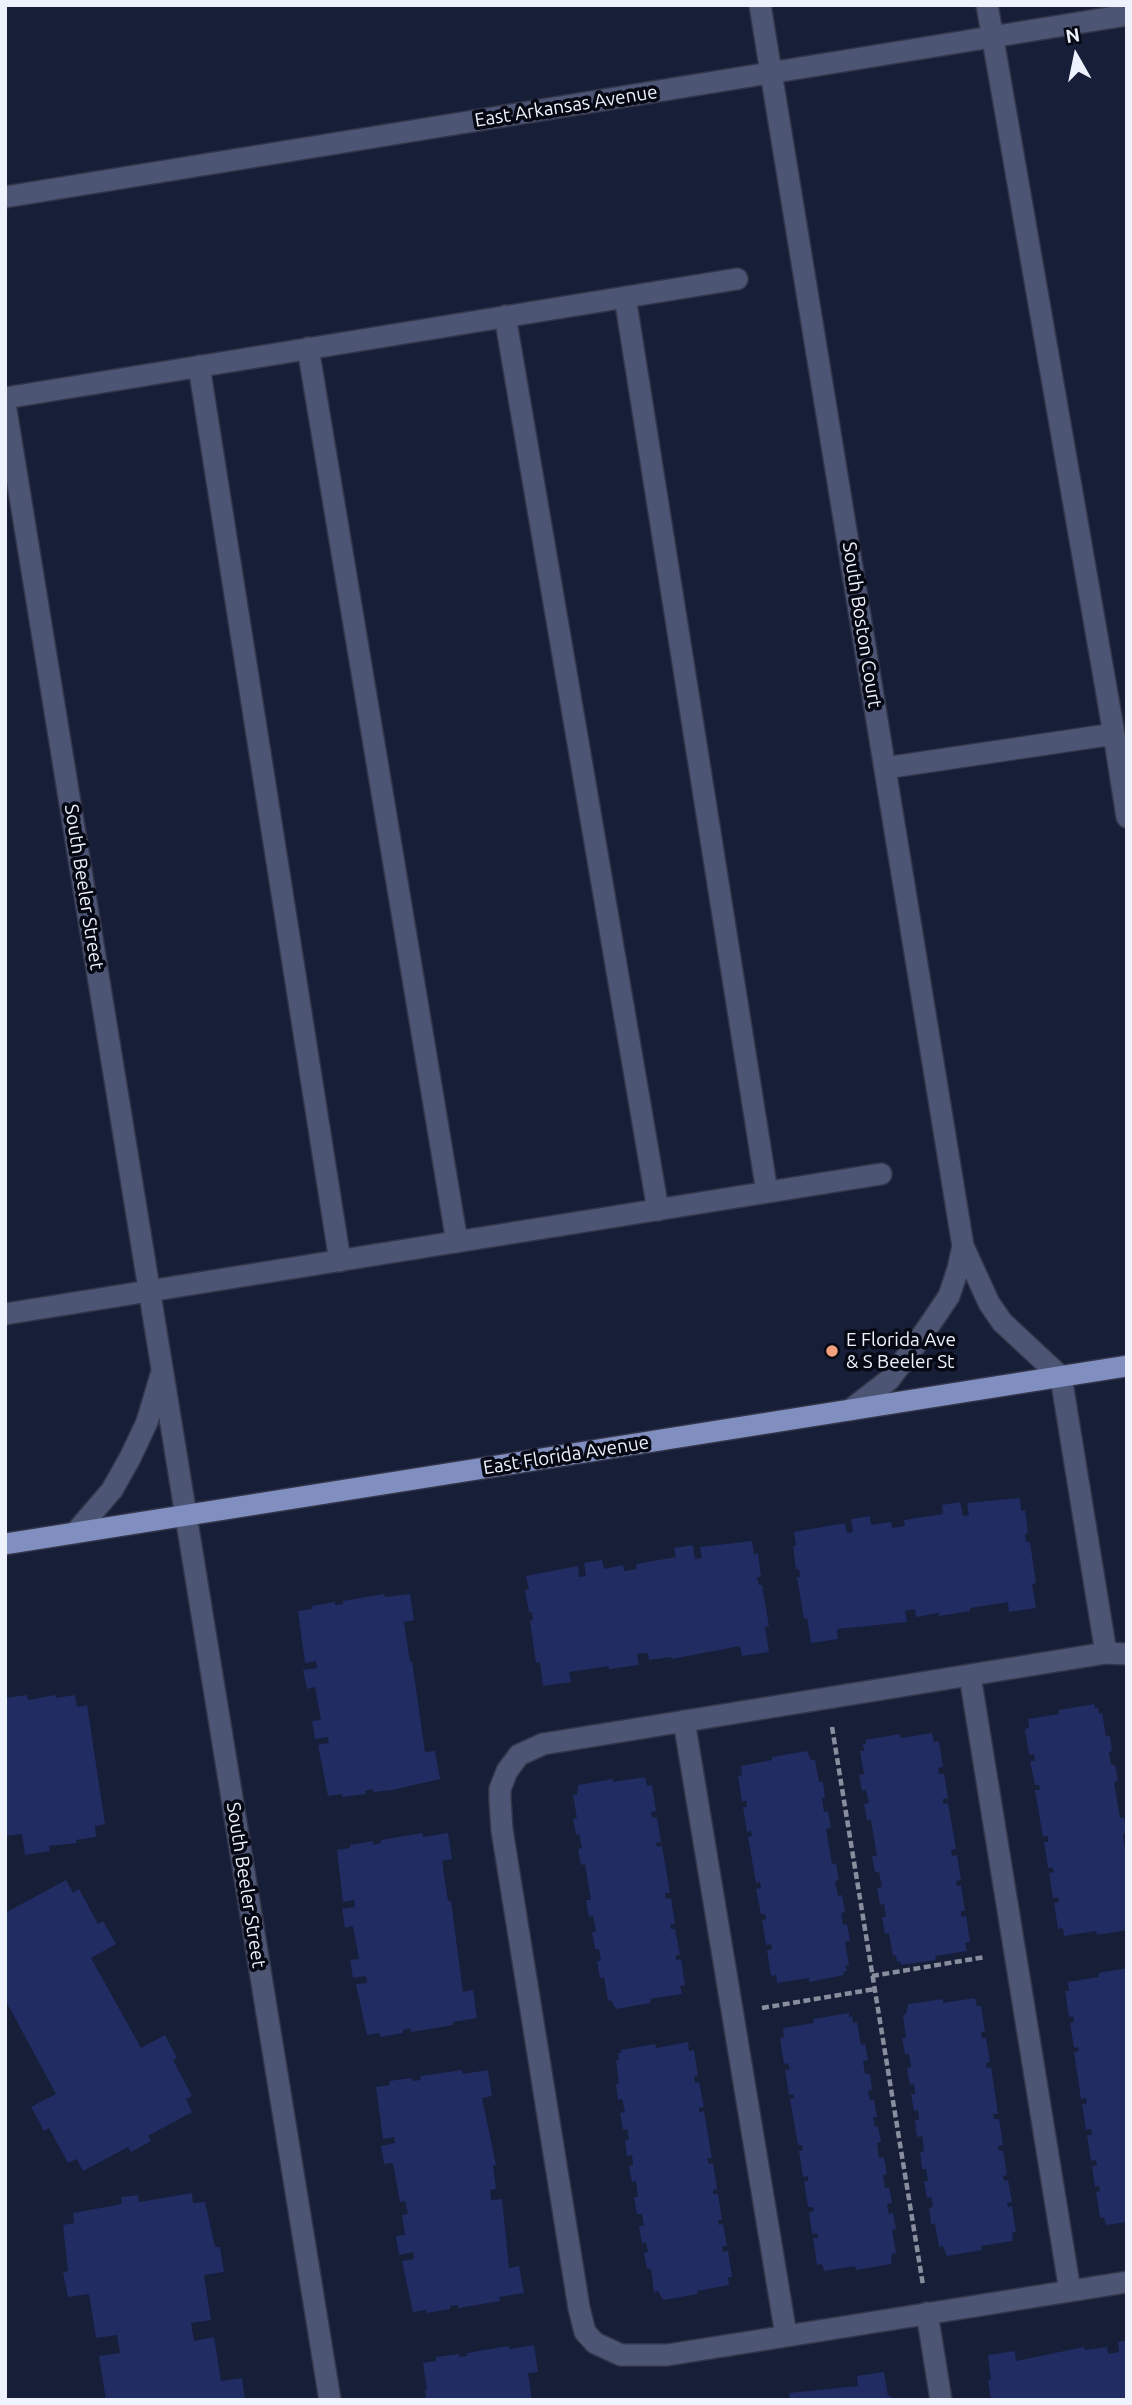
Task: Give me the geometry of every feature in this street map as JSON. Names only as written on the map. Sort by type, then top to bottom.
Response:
[{"type":"main road","name":"East Florida Avenue","points":[[5,1544],[1127,1366]]},
{"type":"street","name":"South Boston Court","points":[[760,5],[963,1246],[989,1303],[1002,1322],[1061,1377]]},
{"type":"street","points":[[986,5],[1127,817]]},
{"type":"street","name":"East Arkansas Avenue","points":[[5,197],[1127,15]]},
{"type":"street","points":[[5,398],[737,279]]},
{"type":"street","points":[[625,297],[767,1192]]},
{"type":"street","points":[[505,316],[658,1210]]},
{"type":"street","points":[[308,348],[457,1242]]},
{"type":"street","points":[[199,366],[340,1261]]},
{"type":"street","name":"South Beeler Street","points":[[5,404],[330,2400]]},
{"type":"street","points":[[885,768],[1114,734]]},
{"type":"street","points":[[5,1314],[881,1174]]},
{"type":"street","name":"South Boston Court","points":[[850,1410],[890,1380],[922,1336],[948,1296],[963,1246]]},
{"type":"street","name":"South Beeler Street","points":[[75,1533],[112,1490],[130,1458],[148,1422],[163,1369]]},
{"type":"street","points":[[1061,1377],[1116,1654],[534,1746],[519,1755],[507,1771],[500,1789],[502,1830],[576,2295],[589,2338],[603,2348],[621,2355],[667,2355],[1127,2282]]},
{"type":"street","points":[[970,1676],[1070,2291]]},
{"type":"street","points":[[684,1721],[786,2335]]},
{"type":"street","points":[[927,2314],[941,2400]]},
{"type":"path","points":[[827,1698],[927,2314]]},
{"type":"path","points":[[872,1976],[1015,1952]]},
{"type":"path","points":[[732,2013],[875,1989]]},
{"type":"building","points":[[1020,1498],[1021,1511],[1025,1510],[1028,1533],[1025,1534],[1026,1542],[1030,1542],[1036,1583],[1032,1584],[1036,1608],[1009,1612],[1008,1602],[970,1608],[970,1611],[916,1617],[915,1609],[905,1611],[907,1622],[837,1629],[838,1639],[811,1643],[797,1577],[800,1577],[799,1569],[796,1569],[794,1532],[845,1523],[847,1533],[853,1532],[851,1519],[870,1516],[871,1525],[891,1522],[892,1528],[905,1526],[904,1520],[943,1514],[942,1505],[960,1502],[963,1516],[969,1515],[967,1503]]},
{"type":"building","points":[[752,1541],[754,1554],[758,1553],[761,1577],[757,1577],[759,1585],[762,1585],[769,1626],[765,1627],[769,1652],[742,1656],[740,1646],[672,1659],[649,1660],[648,1653],[637,1654],[639,1665],[569,1672],[571,1682],[543,1686],[540,1662],[536,1663],[530,1621],[533,1620],[532,1612],[529,1612],[525,1590],[529,1589],[526,1576],[578,1566],[579,1577],[586,1576],[584,1563],[602,1560],[604,1569],[623,1565],[624,1571],[637,1569],[636,1564],[676,1557],[674,1548],[693,1545],[695,1559],[702,1558],[700,1547]]},
{"type":"building","points":[[384,1594],[385,1597],[410,1594],[414,1620],[404,1622],[410,1662],[412,1661],[425,1752],[435,1751],[440,1779],[392,1790],[373,1792],[373,1789],[365,1791],[366,1794],[328,1796],[318,1745],[329,1743],[328,1737],[315,1739],[312,1721],[321,1720],[315,1687],[307,1689],[303,1670],[317,1668],[316,1661],[305,1663],[298,1611],[312,1609],[312,1606],[335,1602],[335,1605],[343,1604],[343,1601]]},
{"type":"building","points":[[27,1695],[28,1700],[55,1695],[56,1698],[75,1695],[77,1707],[87,1705],[105,1824],[95,1826],[96,1837],[76,1840],[77,1843],[49,1846],[50,1851],[25,1855],[22,1834],[5,1836],[5,1698]]},
{"type":"building","points":[[1094,1704],[1099,1714],[1102,1713],[1106,1736],[1110,1736],[1112,1751],[1109,1752],[1118,1781],[1114,1782],[1120,1818],[1124,1817],[1127,1833],[1123,1834],[1127,1849],[1127,1930],[1097,1935],[1096,1931],[1064,1936],[1063,1928],[1058,1929],[1054,1903],[1059,1902],[1058,1897],[1053,1898],[1049,1873],[1054,1872],[1052,1867],[1048,1868],[1044,1842],[1048,1842],[1048,1836],[1043,1837],[1035,1790],[1040,1790],[1039,1785],[1035,1785],[1030,1761],[1035,1761],[1034,1754],[1029,1755],[1025,1729],[1029,1728],[1028,1719]]},
{"type":"building","points":[[932,1733],[934,1742],[939,1741],[943,1767],[938,1768],[939,1774],[944,1774],[948,1798],[943,1799],[943,1804],[948,1803],[956,1849],[951,1850],[952,1856],[957,1855],[961,1880],[956,1881],[957,1886],[961,1885],[965,1911],[961,1911],[961,1917],[966,1916],[970,1942],[965,1943],[967,1951],[935,1956],[936,1960],[901,1965],[900,1961],[897,1962],[896,1955],[893,1956],[889,1933],[885,1934],[882,1917],[886,1917],[884,1904],[880,1905],[877,1888],[882,1887],[872,1856],[877,1856],[871,1820],[867,1820],[864,1804],[869,1803],[866,1790],[862,1791],[859,1775],[864,1774],[860,1751],[864,1751],[865,1740],[900,1734],[901,1738]]},
{"type":"building","points":[[807,1751],[811,1760],[815,1760],[819,1782],[823,1782],[824,1812],[828,1811],[831,1828],[826,1829],[832,1864],[836,1863],[838,1896],[842,1895],[845,1912],[841,1913],[843,1925],[847,1924],[850,1941],[845,1941],[849,1965],[845,1965],[847,1971],[843,1972],[844,1975],[809,1982],[809,1978],[777,1983],[776,1975],[771,1976],[767,1950],[772,1949],[771,1944],[766,1945],[762,1920],[766,1919],[765,1914],[761,1914],[756,1889],[761,1888],[760,1882],[756,1883],[748,1837],[752,1836],[751,1831],[747,1832],[743,1807],[747,1807],[746,1800],[742,1802],[738,1776],[742,1775],[741,1766]]},
{"type":"building","points":[[645,1777],[647,1786],[652,1785],[656,1811],[651,1812],[652,1818],[657,1817],[661,1842],[656,1843],[657,1847],[662,1846],[670,1893],[665,1893],[666,1899],[671,1898],[675,1924],[670,1925],[671,1929],[675,1929],[680,1955],[676,1955],[676,1960],[681,1959],[685,1985],[680,1986],[682,1994],[650,1999],[651,2003],[616,2009],[611,2000],[608,2001],[604,1977],[600,1978],[597,1961],[601,1961],[599,1949],[595,1949],[592,1932],[596,1932],[593,1916],[589,1917],[586,1900],[591,1900],[585,1864],[581,1865],[578,1849],[582,1848],[573,1819],[577,1818],[573,1795],[577,1795],[578,1785]]},
{"type":"building","points":[[423,1833],[423,1837],[448,1833],[452,1859],[442,1861],[448,1901],[451,1901],[463,1992],[473,1990],[477,2018],[411,2032],[411,2028],[403,2030],[403,2033],[380,2037],[380,2033],[367,2035],[356,1984],[367,1983],[366,1976],[353,1978],[350,1960],[359,1959],[353,1926],[345,1928],[342,1909],[355,1907],[354,1900],[343,1902],[337,1850],[350,1848],[350,1845],[373,1841],[373,1845],[381,1843],[381,1840]]},
{"type":"building","points":[[66,1880],[73,1893],[79,1889],[98,1924],[103,1921],[116,1944],[91,1958],[141,2048],[165,2035],[177,2058],[173,2060],[192,2096],[186,2099],[192,2112],[148,2136],[151,2141],[131,2152],[128,2147],[83,2171],[77,2159],[68,2163],[49,2128],[44,2131],[31,2107],[56,2094],[7,2003],[5,2004],[5,1913]]},
{"type":"building","points":[[1127,1968],[1127,2222],[1106,2225],[1104,2217],[1100,2218],[1096,2192],[1100,2191],[1099,2186],[1095,2187],[1092,2166],[1097,2165],[1096,2160],[1091,2161],[1087,2135],[1092,2135],[1091,2129],[1086,2130],[1082,2104],[1087,2103],[1086,2098],[1081,2099],[1074,2052],[1079,2051],[1078,2047],[1074,2048],[1070,2023],[1074,2022],[1073,2016],[1069,2017],[1065,1991],[1069,1991],[1068,1982],[1099,1977],[1099,1973]]},
{"type":"building","points":[[975,1998],[977,2006],[981,2006],[985,2032],[981,2032],[982,2038],[986,2038],[990,2062],[986,2063],[986,2068],[991,2067],[998,2114],[993,2114],[994,2119],[999,2119],[1003,2145],[998,2146],[999,2151],[1003,2150],[1007,2175],[1003,2176],[1004,2181],[1008,2180],[1012,2202],[1007,2203],[1008,2207],[1012,2206],[1016,2232],[1012,2233],[1013,2241],[981,2246],[982,2250],[947,2256],[943,2246],[939,2247],[935,2224],[931,2224],[929,2208],[933,2207],[931,2197],[927,2198],[924,2181],[928,2181],[926,2169],[922,2169],[922,2136],[917,2137],[915,2120],[919,2120],[918,2110],[914,2111],[911,2094],[915,2094],[914,2084],[910,2085],[907,2068],[911,2067],[909,2054],[905,2054],[902,2038],[906,2038],[903,2015],[906,2014],[908,2004],[943,1999],[943,2003]]},
{"type":"building","points":[[849,2013],[853,2023],[857,2022],[861,2045],[865,2044],[868,2060],[863,2061],[865,2074],[870,2074],[872,2090],[868,2091],[870,2100],[874,2100],[877,2117],[873,2117],[881,2142],[877,2143],[879,2158],[884,2157],[887,2174],[883,2175],[892,2203],[887,2204],[889,2214],[893,2213],[896,2229],[892,2230],[896,2253],[892,2254],[891,2264],[856,2270],[855,2266],[824,2271],[822,2264],[817,2265],[813,2238],[818,2238],[817,2233],[812,2234],[809,2212],[814,2211],[813,2207],[808,2207],[804,2181],[808,2181],[808,2176],[803,2177],[799,2151],[803,2150],[802,2145],[798,2145],[790,2099],[794,2098],[793,2094],[789,2095],[785,2070],[790,2069],[788,2063],[784,2064],[780,2038],[784,2037],[783,2028],[814,2023],[813,2019]]},
{"type":"building","points":[[688,2042],[689,2051],[694,2050],[698,2076],[694,2077],[695,2083],[699,2082],[704,2107],[699,2108],[699,2112],[704,2111],[712,2158],[707,2158],[709,2164],[713,2163],[717,2189],[713,2190],[713,2194],[718,2194],[722,2220],[718,2220],[719,2225],[723,2224],[727,2246],[722,2246],[723,2252],[728,2251],[732,2277],[728,2277],[729,2285],[663,2300],[658,2291],[654,2292],[651,2269],[647,2269],[644,2253],[648,2252],[646,2242],[642,2243],[639,2226],[644,2226],[642,2214],[637,2214],[634,2197],[638,2197],[636,2181],[632,2182],[629,2166],[633,2165],[632,2155],[627,2156],[625,2140],[629,2139],[627,2129],[623,2130],[620,2113],[625,2112],[622,2099],[618,2100],[616,2060],[619,2060],[618,2053],[621,2053],[621,2050],[655,2044],[656,2048]]},
{"type":"building","points":[[462,2070],[463,2074],[488,2070],[492,2096],[482,2098],[496,2165],[493,2166],[496,2189],[490,2190],[491,2200],[502,2199],[509,2268],[519,2266],[524,2293],[499,2297],[500,2301],[458,2308],[458,2305],[450,2306],[450,2309],[427,2313],[426,2310],[413,2312],[402,2261],[414,2259],[413,2252],[399,2255],[396,2236],[405,2235],[402,2215],[408,2214],[405,2201],[400,2202],[393,2163],[384,2164],[381,2146],[395,2143],[394,2137],[383,2139],[376,2087],[390,2085],[389,2081],[412,2078],[413,2081],[421,2080],[420,2076]]},
{"type":"building","points":[[192,2193],[193,2203],[205,2202],[215,2247],[220,2247],[224,2272],[204,2275],[211,2320],[191,2323],[194,2341],[214,2337],[221,2381],[242,2378],[245,2400],[106,2400],[99,2356],[120,2353],[117,2335],[96,2338],[89,2294],[68,2297],[63,2272],[68,2271],[63,2225],[74,2223],[73,2213],[122,2204],[121,2197],[138,2195],[139,2202]]},
{"type":"building","points":[[1127,2340],[1127,2400],[991,2400],[988,2355],[1015,2351],[1016,2361],[1084,2347],[1085,2350],[1107,2347],[1108,2354],[1119,2352],[1118,2342]]},
{"type":"building","points":[[534,2345],[538,2372],[528,2373],[532,2400],[426,2400],[423,2363],[436,2361],[436,2357],[459,2354],[459,2357],[467,2356],[467,2353],[509,2346],[509,2349]]},
{"type":"building","points":[[884,2372],[888,2396],[891,2396],[892,2400],[790,2400],[789,2393],[858,2386],[857,2376]]},
{"type":"place","name":"E Florida Ave & S Beeler St","points":[[832,1351]]}]
